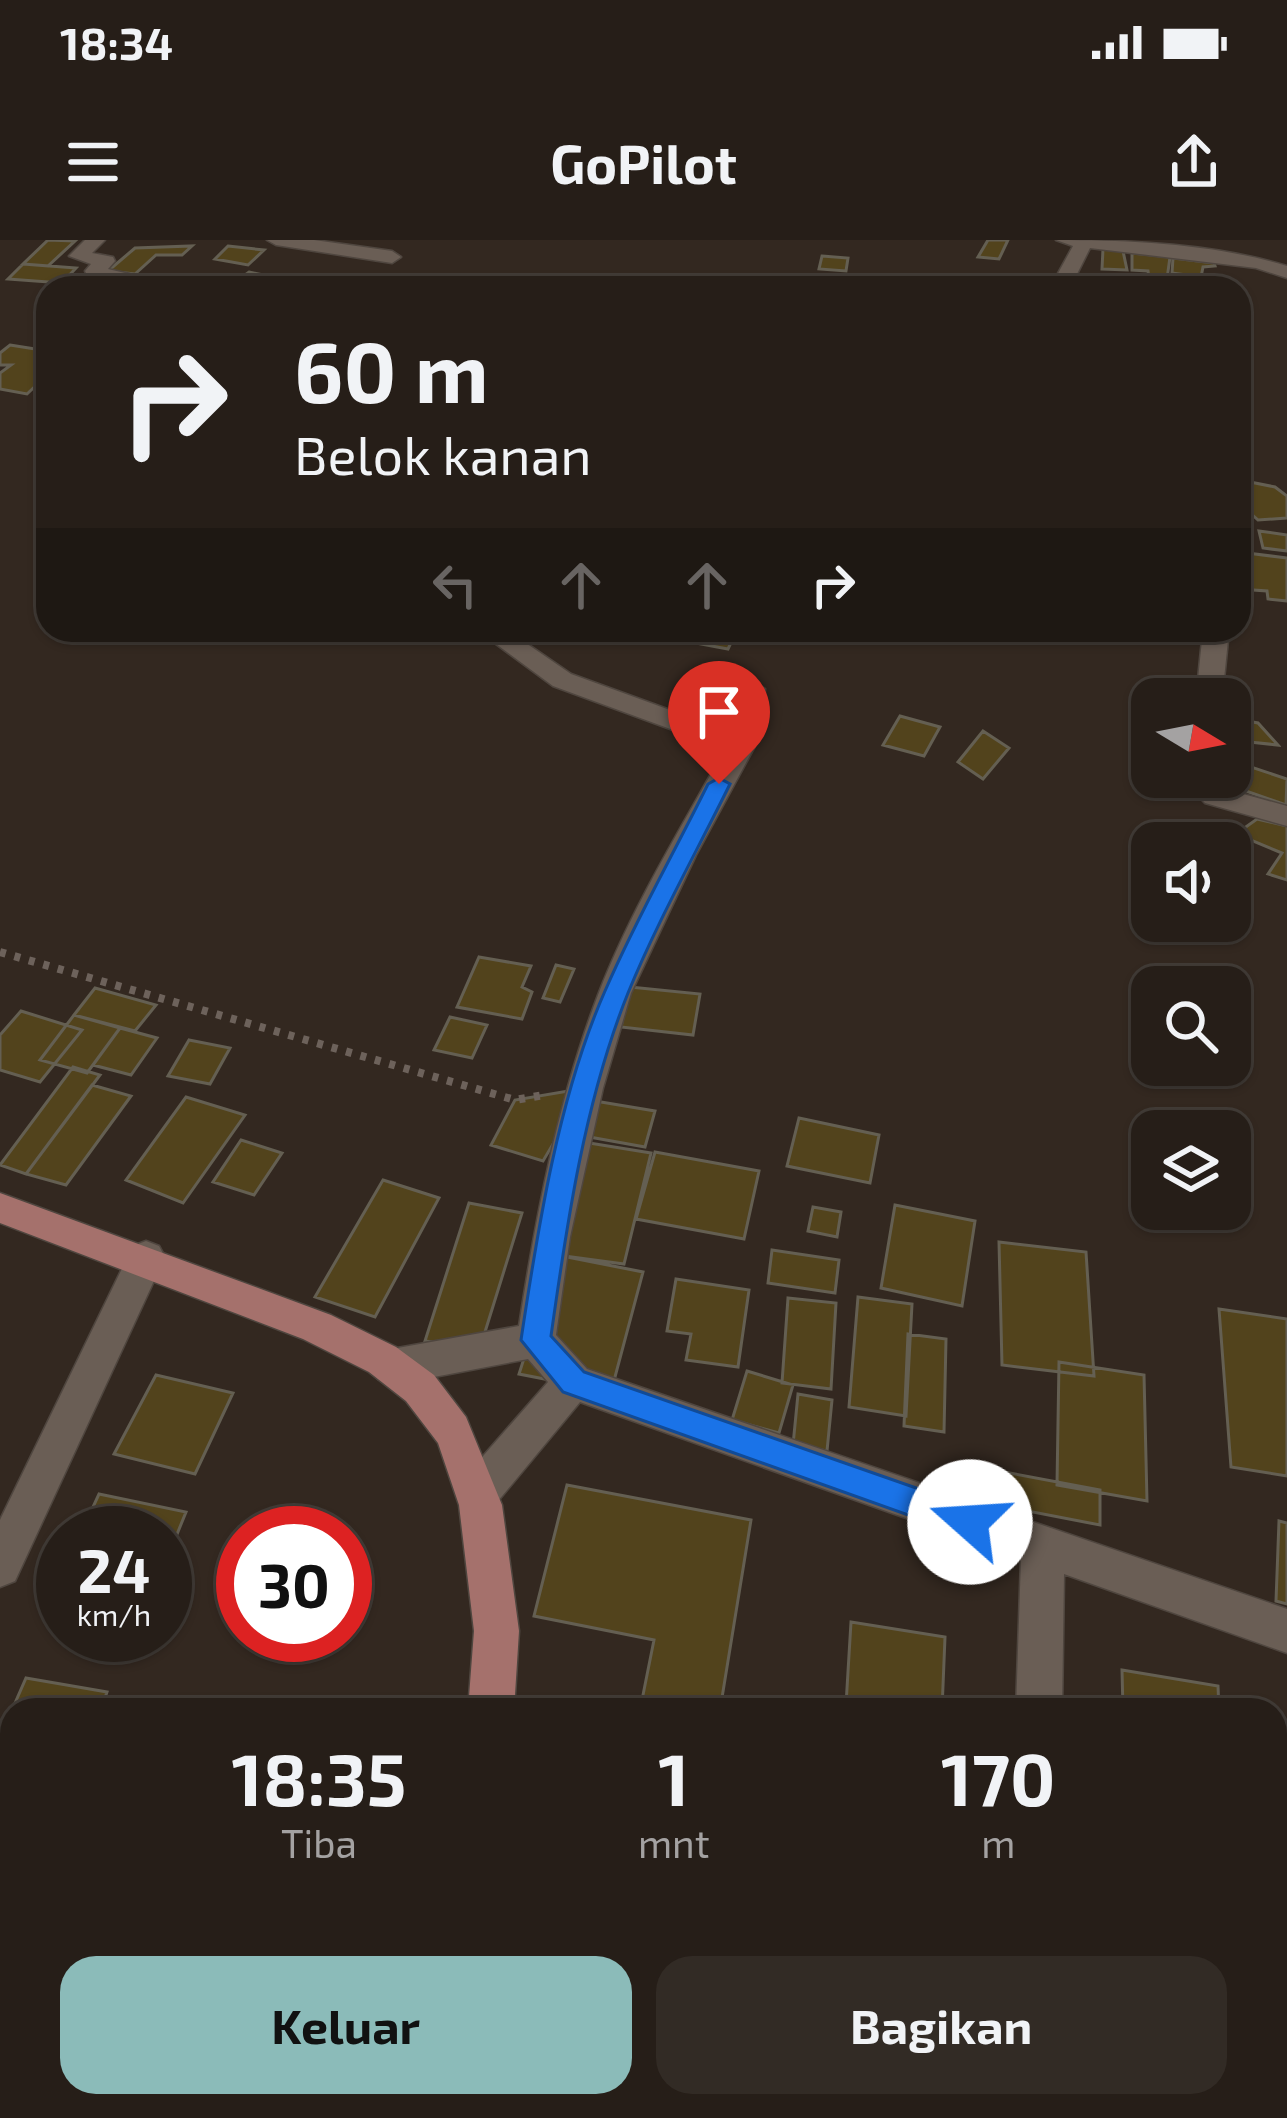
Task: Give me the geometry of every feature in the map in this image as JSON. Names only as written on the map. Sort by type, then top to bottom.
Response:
[{"type":"main road","points":[[0,1208],[146,1257],[354,1344],[422,1390],[457,1440],[478,1492],[500,1674],[494,1698]]},
{"type":"street","points":[[96,240],[78,256],[106,261],[94,271],[115,276]]},
{"type":"street","points":[[276,240],[392,257]]},
{"type":"street","points":[[1064,276],[1075,241],[1258,263],[1287,272]]},
{"type":"street","points":[[507,642],[562,680],[741,745]]},
{"type":"street","points":[[1211,678],[1215,642]]},
{"type":"street","points":[[752,689],[741,745],[681,855],[624,976],[586,1088],[551,1237],[536,1340],[573,1382],[1287,1631]]},
{"type":"street","points":[[1222,798],[1287,816]]},
{"type":"street","points":[[0,1566],[146,1257]]},
{"type":"street","points":[[392,1366],[536,1340]]},
{"type":"street","points":[[478,1492],[573,1382]]},
{"type":"street","points":[[1039,1698],[1043,1547]]},
{"type":"path","points":[[0,952],[515,1100],[586,1088]]},
{"type":"building","points":[[48,240],[75,241],[48,266],[23,264]]},
{"type":"building","points":[[988,240],[1008,240],[999,259],[978,257]]},
{"type":"building","points":[[192,246],[182,255],[156,255],[135,274],[108,271],[135,248]]},
{"type":"building","points":[[228,246],[264,250],[248,265],[215,259]]},
{"type":"building","points":[[1103,249],[1123,251],[1127,270],[1102,269]]},
{"type":"building","points":[[1132,253],[1170,257],[1167,276],[1132,270]]},
{"type":"building","points":[[822,256],[848,258],[846,271],[819,269]]},
{"type":"building","points":[[1173,258],[1215,266],[1203,267],[1201,276],[1172,273]]},
{"type":"building","points":[[23,264],[76,268],[69,276],[8,279]]},
{"type":"building","points":[[10,345],[36,349],[36,385],[27,394],[0,389],[0,373],[11,365],[0,365],[0,353]]},
{"type":"building","points":[[1251,482],[1275,487],[1287,496],[1287,518],[1258,520],[1251,514]]},
{"type":"building","points":[[1259,531],[1287,535],[1287,551],[1263,548]]},
{"type":"building","points":[[1251,554],[1287,558],[1287,601],[1268,599],[1267,591],[1251,590]]},
{"type":"building","points":[[690,642],[731,642],[728,649]]},
{"type":"building","points":[[900,716],[940,727],[924,756],[883,745]]},
{"type":"building","points":[[1251,722],[1258,723],[1278,745],[1251,742]]},
{"type":"building","points":[[983,731],[1009,748],[983,779],[958,762]]},
{"type":"building","points":[[1251,767],[1287,779],[1286,805],[1251,793]]},
{"type":"building","points":[[1257,819],[1287,826],[1287,880],[1268,874],[1282,853],[1251,840],[1251,823]]},
{"type":"building","points":[[479,957],[531,966],[522,987],[532,992],[522,1019],[457,1007]]},
{"type":"building","points":[[556,965],[574,969],[560,1002],[543,998]]},
{"type":"building","points":[[630,987],[700,994],[693,1035],[621,1027]]},
{"type":"building","points":[[95,988],[156,1005],[135,1031],[74,1015]]},
{"type":"building","points":[[21,1011],[82,1030],[40,1082],[0,1070],[0,1035]]},
{"type":"building","points":[[74,1015],[120,1028],[87,1073],[40,1060]]},
{"type":"building","points":[[450,1017],[487,1025],[472,1058],[434,1050]]},
{"type":"building","points":[[120,1028],[157,1038],[131,1075],[93,1065]]},
{"type":"building","points":[[189,1040],[230,1048],[210,1084],[168,1076]]},
{"type":"building","points":[[73,1067],[100,1075],[26,1174],[0,1165]]},
{"type":"building","points":[[92,1085],[131,1096],[66,1185],[26,1174]]},
{"type":"building","points":[[586,1088],[543,1161],[491,1145],[515,1100]]},
{"type":"building","points":[[186,1097],[245,1115],[183,1203],[126,1180]]},
{"type":"building","points":[[595,1101],[655,1111],[645,1147],[584,1136]]},
{"type":"building","points":[[799,1118],[879,1135],[870,1183],[787,1166]]},
{"type":"building","points":[[241,1140],[282,1153],[254,1195],[213,1182]]},
{"type":"building","points":[[577,1141],[651,1153],[624,1264],[557,1255]]},
{"type":"building","points":[[655,1152],[759,1171],[744,1239],[636,1219]]},
{"type":"building","points":[[383,1180],[439,1198],[375,1317],[315,1297]]},
{"type":"building","points":[[469,1203],[522,1213],[480,1348],[425,1341]]},
{"type":"building","points":[[895,1205],[975,1221],[962,1306],[881,1288]]},
{"type":"building","points":[[813,1207],[841,1212],[837,1237],[808,1231]]},
{"type":"building","points":[[999,1242],[1086,1252],[1094,1376],[1002,1365]]},
{"type":"building","points":[[772,1250],[839,1260],[835,1293],[768,1283]]},
{"type":"building","points":[[557,1255],[643,1272],[611,1392],[519,1374]]},
{"type":"building","points":[[676,1279],[749,1290],[738,1367],[686,1360],[691,1334],[667,1331]]},
{"type":"building","points":[[858,1297],[912,1304],[906,1416],[849,1407]]},
{"type":"building","points":[[788,1298],[836,1303],[831,1389],[782,1383]]},
{"type":"building","points":[[1219,1309],[1287,1319],[1287,1476],[1231,1467]]},
{"type":"building","points":[[908,1334],[946,1339],[944,1432],[904,1426]]},
{"type":"building","points":[[1059,1362],[1144,1375],[1147,1501],[1057,1485]]},
{"type":"building","points":[[747,1371],[793,1385],[779,1433],[732,1420]]},
{"type":"building","points":[[156,1375],[233,1393],[195,1474],[114,1454]]},
{"type":"building","points":[[798,1394],[832,1400],[827,1451],[793,1445]]},
{"type":"building","points":[[978,1467],[1100,1490],[1100,1525],[976,1501]]},
{"type":"building","points":[[567,1485],[751,1520],[722,1698],[642,1698],[654,1640],[534,1616]]},
{"type":"building","points":[[99,1494],[157,1506],[93,1506]]},
{"type":"building","points":[[1279,1521],[1287,1523],[1287,1604],[1276,1601]]},
{"type":"building","points":[[851,1622],[945,1637],[942,1698],[846,1698]]},
{"type":"building","points":[[1122,1670],[1218,1686],[1218,1698],[1123,1698]]},
{"type":"building","points":[[26,1678],[107,1692],[105,1698],[17,1698]]},
{"type":"route","points":[[719,784],[616,994],[586,1088],[551,1237],[536,1340],[573,1382],[970,1522]]}]
